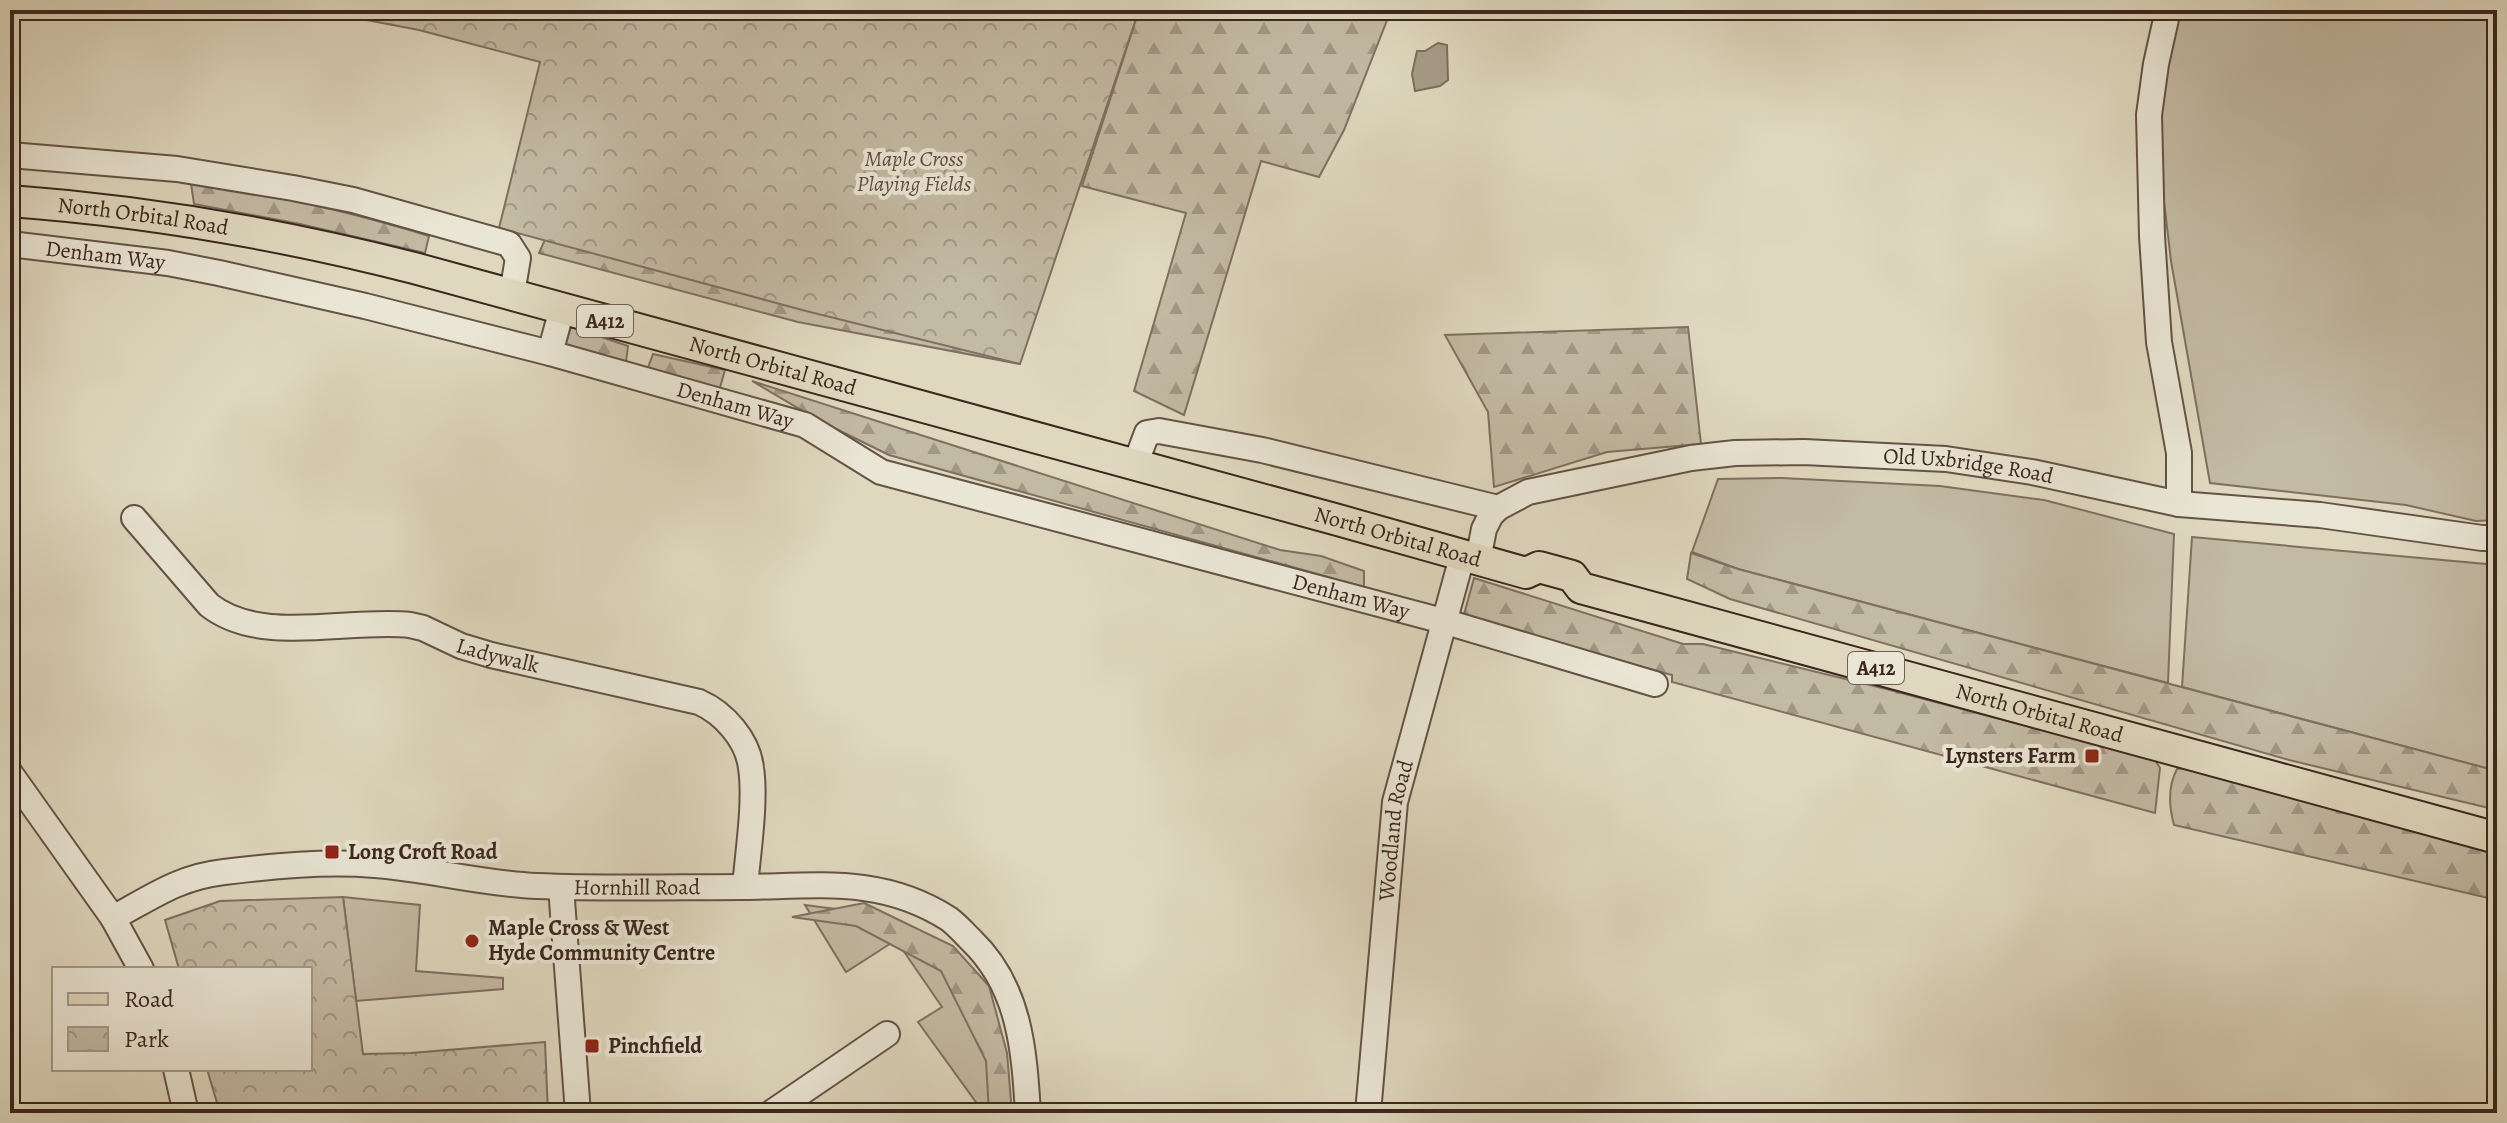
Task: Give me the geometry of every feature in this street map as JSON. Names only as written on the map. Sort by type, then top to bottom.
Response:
[{"type":"main road","name":"North Orbital Road","points":[[10,201],[106,209],[329,246],[1526,573],[1534,585],[1566,594],[1581,588],[2497,838]]},
{"type":"street","points":[[2168,10],[2149,115],[2159,342],[2179,453],[2179,504]]},
{"type":"street","points":[[10,155],[177,169],[242,179],[353,200],[441,224],[514,248],[518,268],[512,294]]},
{"type":"street","name":"Denham Way","points":[[11,248],[168,263],[365,306],[550,353],[805,425],[881,472],[1443,621],[1655,684]]},
{"type":"street","points":[[550,353],[562,309]]},
{"type":"street","points":[[1135,465],[1144,437],[1152,431],[1262,450],[1498,508],[1470,558]]},
{"type":"street","name":"Old Uxbridge Road","points":[[1498,508],[1528,492],[1691,458],[1735,453],[1804,452],[1946,459],[2032,472],[2179,504],[2320,515],[2497,538]]},
{"type":"street","name":"Ladywalk","points":[[134,518],[209,605],[239,620],[268,627],[410,625],[491,655],[699,702],[711,708],[722,715],[739,737],[751,766],[745,887]]},
{"type":"street","name":"Woodland Road","points":[[1368,1113],[1395,802],[1443,621],[1470,558]]},
{"type":"street","points":[[10,773],[113,918],[140,967]]},
{"type":"street","name":"Hornhill Road","points":[[113,918],[183,880],[222,872],[305,865],[374,864],[525,885],[561,887],[847,884],[872,888],[906,897],[952,921],[984,952],[1008,990],[1021,1035],[1028,1113]]},
{"type":"street","points":[[561,887],[578,1113]]},
{"type":"street","points":[[771,1113],[887,1034]]},
{"type":"street","points":[[176,1071],[186,1113]]},
{"type":"green space","name":"Maple Cross Playing Fields","points":[[314,10],[1139,10],[1020,364],[806,311],[499,228],[540,62],[419,30]]},
{"type":"green space","points":[[1139,10],[1391,10],[1344,130],[1319,177],[1261,161],[1184,415],[1134,391],[1186,213],[1082,186]]},
{"type":"green space","points":[[2178,10],[2497,10],[2497,520],[2476,521],[2406,505],[2210,483],[2171,261],[2156,133]]},
{"type":"green space","points":[[191,184],[282,198],[399,227],[429,236],[425,253],[300,224],[194,204]]},
{"type":"green space","points":[[561,203],[824,264],[1020,364],[798,322],[539,253]]},
{"type":"green space","points":[[571,327],[628,346],[626,362],[564,348]]},
{"type":"green space","points":[[1688,327],[1701,444],[1607,452],[1494,487],[1488,412],[1445,335]]},
{"type":"green space","points":[[653,354],[725,370],[719,391],[646,373]]},
{"type":"green space","points":[[752,381],[1280,550],[1321,556],[1364,571],[1364,587],[889,455],[820,421]]},
{"type":"green space","points":[[1782,478],[1940,486],[2044,500],[2174,534],[2168,683],[1738,569],[1692,552],[1718,479]]},
{"type":"green space","points":[[2192,537],[2497,565],[2497,771],[2182,687]]},
{"type":"green space","points":[[1691,553],[1738,569],[2497,771],[2497,810],[2289,760],[1730,599],[1687,579]]},
{"type":"green space","points":[[1474,578],[1683,644],[1703,644],[2155,760],[2160,768],[2155,813],[1672,682],[1672,675],[1463,618]]},
{"type":"green space","points":[[2184,768],[2476,846],[2497,856],[2497,900],[2174,825],[2171,789],[2177,769]]},
{"type":"green space","points":[[343,897],[420,905],[416,971],[503,978],[503,989],[356,1001]]},
{"type":"green space","points":[[343,897],[363,1054],[545,1042],[548,1113],[220,1113],[208,1071],[312,1071],[312,967],[178,967],[165,920],[220,901]]},
{"type":"green space","points":[[864,903],[953,946],[989,986],[1007,1053],[1012,1113],[989,1113],[986,1061],[941,971],[856,926],[792,917]]},
{"type":"green space","points":[[805,905],[890,916],[935,941],[968,980],[1002,1113],[986,1113],[981,1109],[918,1022],[942,1007],[896,940],[846,972]]},
{"type":"shaded area","points":[[1438,43],[1447,45],[1448,80],[1440,86],[1415,91],[1412,74],[1417,51],[1425,51]]},
{"type":"place","name":"Lynsters Farm","points":[[2092,756]]},
{"type":"place","name":"Long Croft Road","points":[[332,852]]},
{"type":"place","name":"Maple Cross & West Hyde Community Centre","points":[[472,941]]},
{"type":"place","name":"Pinchfield","points":[[592,1046]]}]
